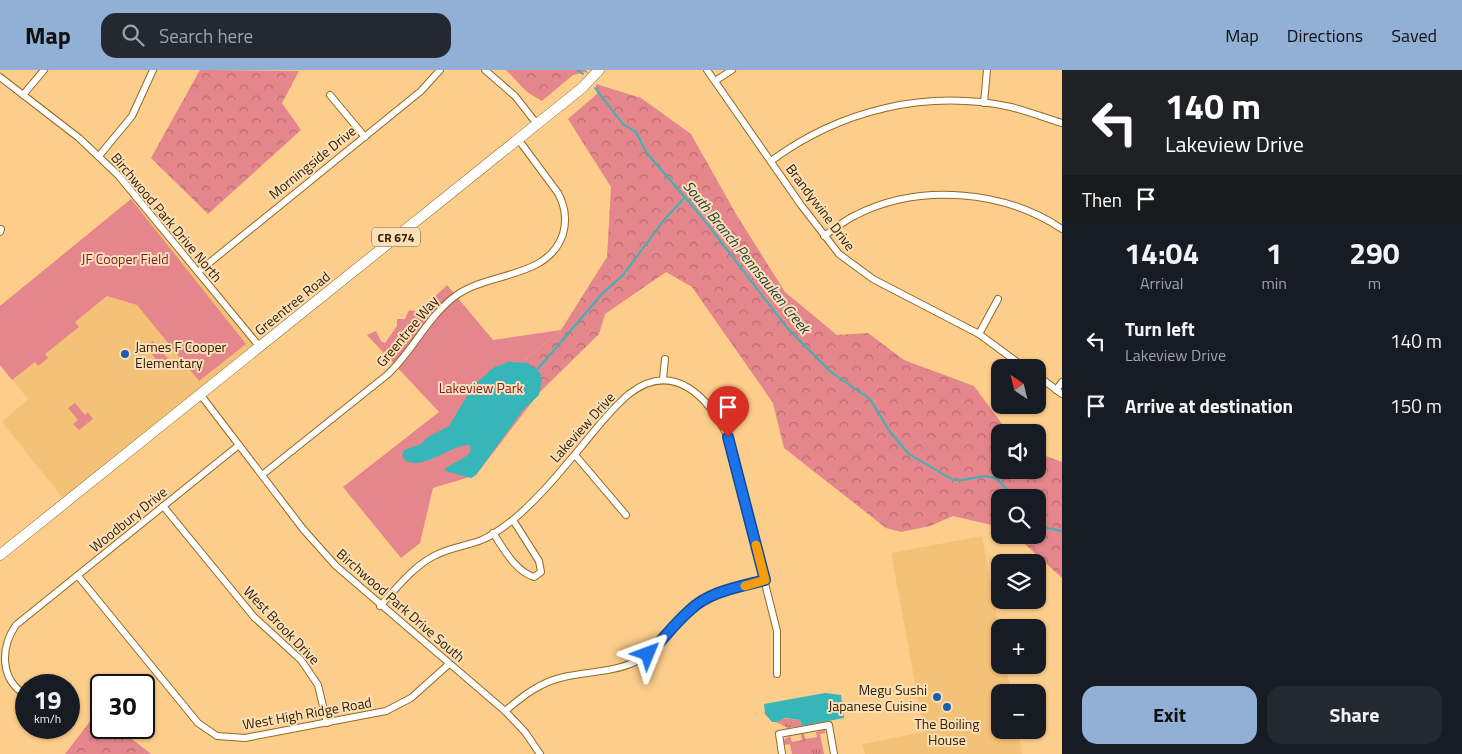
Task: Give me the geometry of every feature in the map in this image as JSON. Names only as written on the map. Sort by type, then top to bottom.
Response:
[{"type":"main road","name":"Greentree Road","points":[[0,555],[518,140],[599,70]]},
{"type":"street","points":[[23,95],[44,70]]},
{"type":"street","points":[[98,156],[132,116],[153,70]]},
{"type":"street","name":"Morningside Drive","points":[[198,272],[421,91],[440,70]]},
{"type":"street","points":[[486,70],[515,96],[537,124]]},
{"type":"street","name":"Brandywine Drive","points":[[707,70],[824,236],[846,261],[873,279],[978,334],[1013,359]]},
{"type":"street","points":[[715,82],[732,70]]},
{"type":"street","points":[[984,103],[987,70]]},
{"type":"street","name":"Birchwood Park Drive North","points":[[0,77],[98,156],[118,175],[259,346]]},
{"type":"street","points":[[330,94],[365,137]]},
{"type":"street","points":[[771,161],[797,142],[824,129],[882,108],[928,101],[984,103],[1021,110],[1062,123]]},
{"type":"street","name":"Greentree Way","points":[[262,475],[391,371],[435,314],[454,297],[475,285],[536,266],[554,251],[565,225],[563,203],[554,186],[518,140]]},
{"type":"street","points":[[824,236],[856,215],[878,206],[910,198],[938,196],[968,196],[1008,204],[1037,215],[1062,230]]},
{"type":"street","points":[[978,334],[998,299]]},
{"type":"street","points":[[665,359],[663,379],[676,381],[690,388],[718,418],[728,437],[777,631],[777,674]]},
{"type":"street","name":"Lakeview Drive","points":[[380,606],[422,563],[437,554],[481,540],[513,520],[533,502],[575,455],[613,408],[630,393],[645,384],[663,379]]},
{"type":"street","points":[[1046,382],[1062,394]]},
{"type":"street","points":[[1056,390],[1062,382]]},
{"type":"street","name":"Birchwood Park Drive South","points":[[200,394],[323,552],[380,606],[504,711],[526,732],[540,754]]},
{"type":"street","name":"Woodbury Drive","points":[[15,687],[8,678],[3,654],[10,633],[32,612],[239,446]]},
{"type":"street","points":[[575,455],[626,515]]},
{"type":"street","name":"West Brook Drive","points":[[163,506],[254,617],[301,660],[312,674],[318,685],[327,723]]},
{"type":"street","points":[[493,533],[525,574],[534,577],[541,568],[539,561],[513,520]]},
{"type":"street","name":"West High Ridge Road","points":[[78,576],[135,648],[206,730],[217,736],[245,738],[386,712],[399,706],[431,683],[449,664]]},
{"type":"street","points":[[504,711],[540,685],[562,678],[635,662],[648,654],[690,610],[704,600],[717,593],[765,580]]},
{"type":"street","points":[[782,754],[779,734],[829,725],[834,754]]},
{"type":"shaded area","name":"James F Cooper Elementary","points":[[135,196],[259,346],[66,502],[2,422],[28,399],[0,365],[0,306]]},
{"type":"shaded area","points":[[982,536],[991,584],[991,609],[996,609],[997,619],[991,619],[991,674],[1008,674],[1010,684],[991,684],[991,739],[1020,739],[1022,754],[865,754],[862,744],[924,732],[891,553]]},
{"type":"green space","points":[[200,70],[299,71],[282,103],[301,130],[208,214],[151,158]]},
{"type":"green space","points":[[506,70],[586,70],[589,74],[585,72],[573,75],[542,101],[527,92]]},
{"type":"green space","points":[[596,84],[641,98],[691,134],[736,214],[785,292],[837,335],[868,333],[904,360],[974,386],[991,409],[991,414],[995,414],[1002,424],[991,424],[991,479],[1046,479],[1046,456],[1062,462],[1062,578],[1046,563],[1046,554],[1036,554],[1025,544],[1046,544],[1046,489],[991,489],[991,525],[953,516],[930,526],[901,532],[886,528],[784,448],[773,403],[692,287],[666,272],[605,314],[599,334],[539,393],[522,362],[561,330],[607,257],[611,187],[568,119],[597,94]]},
{"type":"green space","name":"JF Cooper Field","points":[[131,199],[246,344],[199,381],[137,305],[107,296],[75,322],[79,327],[45,354],[48,358],[38,366],[35,362],[12,380],[0,365],[0,306]]},
{"type":"green space","name":"Lakeview Park","points":[[447,285],[493,340],[561,330],[522,362],[539,393],[476,475],[433,488],[420,543],[401,558],[343,487],[439,412],[367,335],[376,331],[381,341],[385,343],[397,326],[397,319],[405,319],[409,310],[419,312]]},
{"type":"green space","points":[[153,341],[168,359],[158,367],[152,361],[155,358],[146,346]]},
{"type":"green space","points":[[75,403],[85,415],[88,412],[93,419],[79,430],[73,424],[78,420],[68,408]]},
{"type":"green space","points":[[781,718],[800,720],[802,726],[788,728],[776,722]]},
{"type":"green space","points":[[90,721],[90,739],[132,739],[151,754],[65,754],[77,739],[80,739],[80,734]]},
{"type":"green space","points":[[825,730],[825,733],[820,734],[824,754],[792,754],[790,744],[784,745],[784,740],[790,736],[792,742],[802,740],[801,734],[804,734],[805,739],[817,737],[816,732]]},
{"type":"water","points":[[508,362],[528,363],[540,373],[542,380],[539,395],[523,410],[476,475],[471,478],[445,471],[446,468],[468,455],[471,450],[469,445],[461,446],[434,458],[415,463],[408,462],[402,456],[404,450],[421,444],[428,437],[449,426],[473,386],[493,368]]},
{"type":"water","points":[[825,693],[841,695],[844,718],[802,726],[800,720],[785,718],[772,722],[765,714],[764,704]]},
{"type":"waterway","name":"South Branch Pennsauken Creek","points":[[577,70],[583,74]]},
{"type":"waterway","name":"South Branch Pennsauken Creek","points":[[595,88],[623,124],[636,132],[646,152],[701,216],[788,329],[831,372],[870,399],[890,432],[909,454],[953,480],[983,476],[996,478],[1006,489]]},
{"type":"waterway","points":[[536,371],[602,294],[623,275],[664,220],[685,197]]},
{"type":"waterway","name":"South Branch Pennsauken Creek","points":[[1046,528],[1062,531]]},
{"type":"slow traffic","points":[[745,586],[765,580],[756,545]]},
{"type":"place","name":"James F Cooper Elementary","points":[[125,354]]},
{"type":"place","name":"Megu Sushi Japanese Cuisine","points":[[937,697]]},
{"type":"place","name":"The Boiling House","points":[[947,707]]},
{"type":"route","points":[[648,654],[690,610],[704,600],[717,593],[765,580],[728,437]]}]
